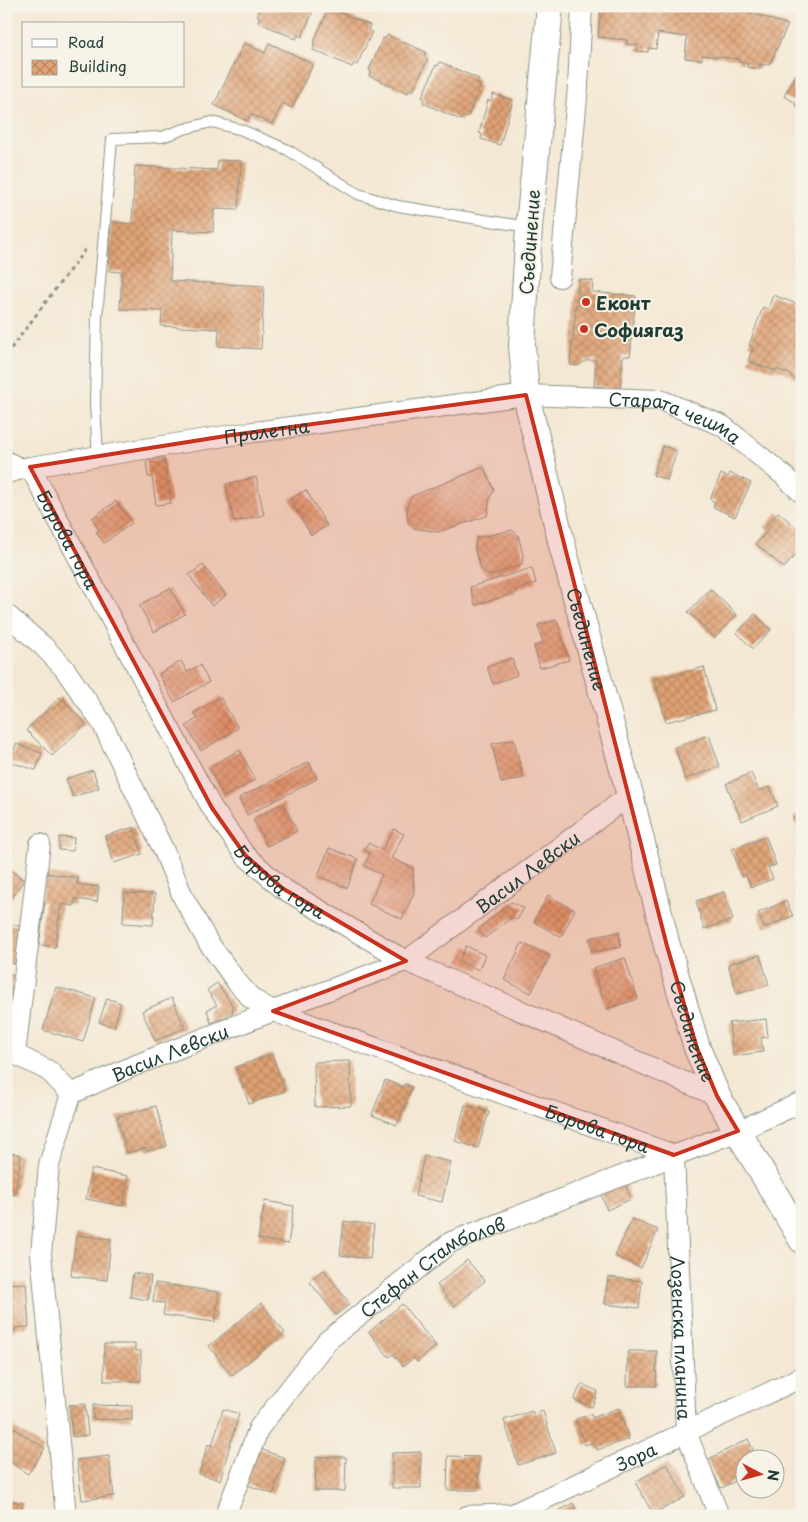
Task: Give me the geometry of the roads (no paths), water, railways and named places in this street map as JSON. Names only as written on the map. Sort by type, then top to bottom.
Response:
[{"type":"street","name":"Съединение","points":[[550,6],[529,227],[522,345],[526,395],[562,545],[630,795],[667,946],[697,1048],[716,1096],[802,1240]]},
{"type":"street","points":[[560,277],[578,86],[582,6]]},
{"type":"street","name":"Пролетна","points":[[6,473],[30,467],[98,458],[232,435],[526,395]]},
{"type":"street","name":"Старата чешма","points":[[526,395],[660,400],[723,426],[782,474],[802,493]]},
{"type":"street","name":"Борова гора","points":[[30,467],[212,808],[245,855],[282,888],[406,961],[716,1096]]},
{"type":"street","name":"Борова гора","points":[[6,614],[44,646],[64,668],[102,723],[164,850],[183,897],[208,942],[236,982],[252,999],[273,1011],[674,1155]]},
{"type":"street","name":"Васил Левски","points":[[71,1094],[131,1067],[406,961],[630,795]]},
{"type":"street","points":[[40,844],[11,1053],[49,1071],[71,1094],[50,1165],[41,1254],[66,1516]]},
{"type":"street","name":"Стефан Стамболов","points":[[225,1516],[259,1428],[327,1341],[398,1282],[451,1242],[738,1131],[802,1102]]},
{"type":"street","name":"Лозенска планина","points":[[674,1155],[686,1432],[719,1516]]},
{"type":"street","name":"Зора","points":[[467,1516],[513,1515],[802,1377]]},
{"type":"lane","points":[[98,458],[95,403],[97,317],[112,139],[162,137],[212,122],[242,130],[288,150],[358,194],[398,206],[529,227]]},
{"type":"lane","points":[[6,456],[30,467]]},
{"type":"place","name":"Еконт","points":[[586,302]]},
{"type":"place","name":"Софиягаз","points":[[584,329]]}]
